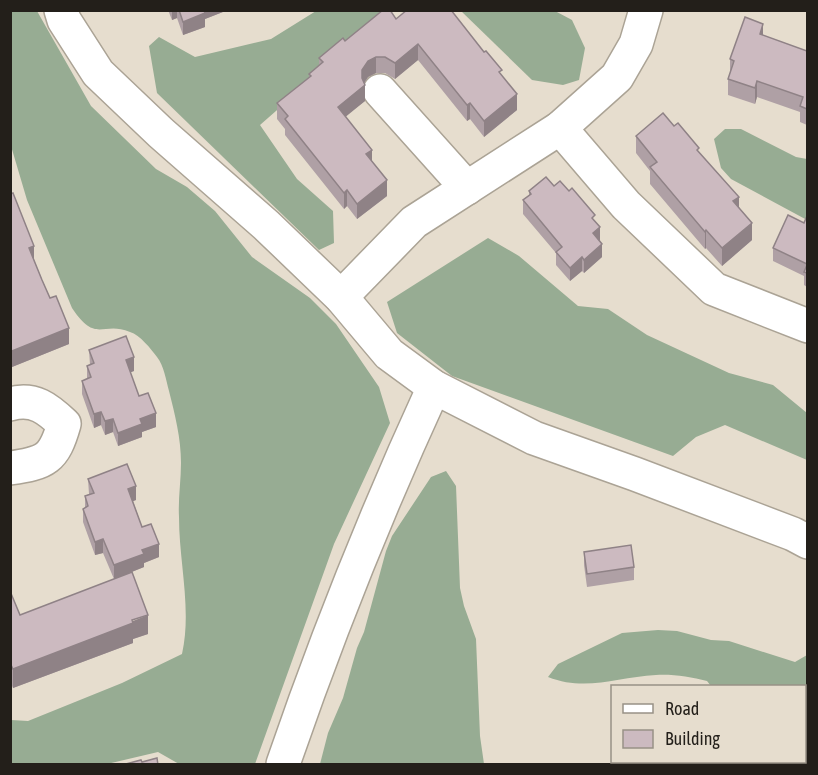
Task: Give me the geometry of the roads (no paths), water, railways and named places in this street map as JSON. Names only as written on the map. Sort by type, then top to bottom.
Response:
[{"type":"street","points":[[61,10],[64,20],[98,73],[161,133],[266,225],[341,297],[389,354],[434,387],[534,438],[793,534],[807,542]]},
{"type":"street","points":[[341,297],[414,222],[560,128],[617,77],[636,44],[646,10]]},
{"type":"street","points":[[380,91],[467,188]]},
{"type":"street","points":[[560,128],[626,205],[714,289],[807,326]]},
{"type":"street","points":[[283,765],[345,593],[392,478],[434,387]]},
{"type":"street","points":[[10,404],[17,402],[44,405],[64,424],[58,446],[38,464],[10,468]]}]
